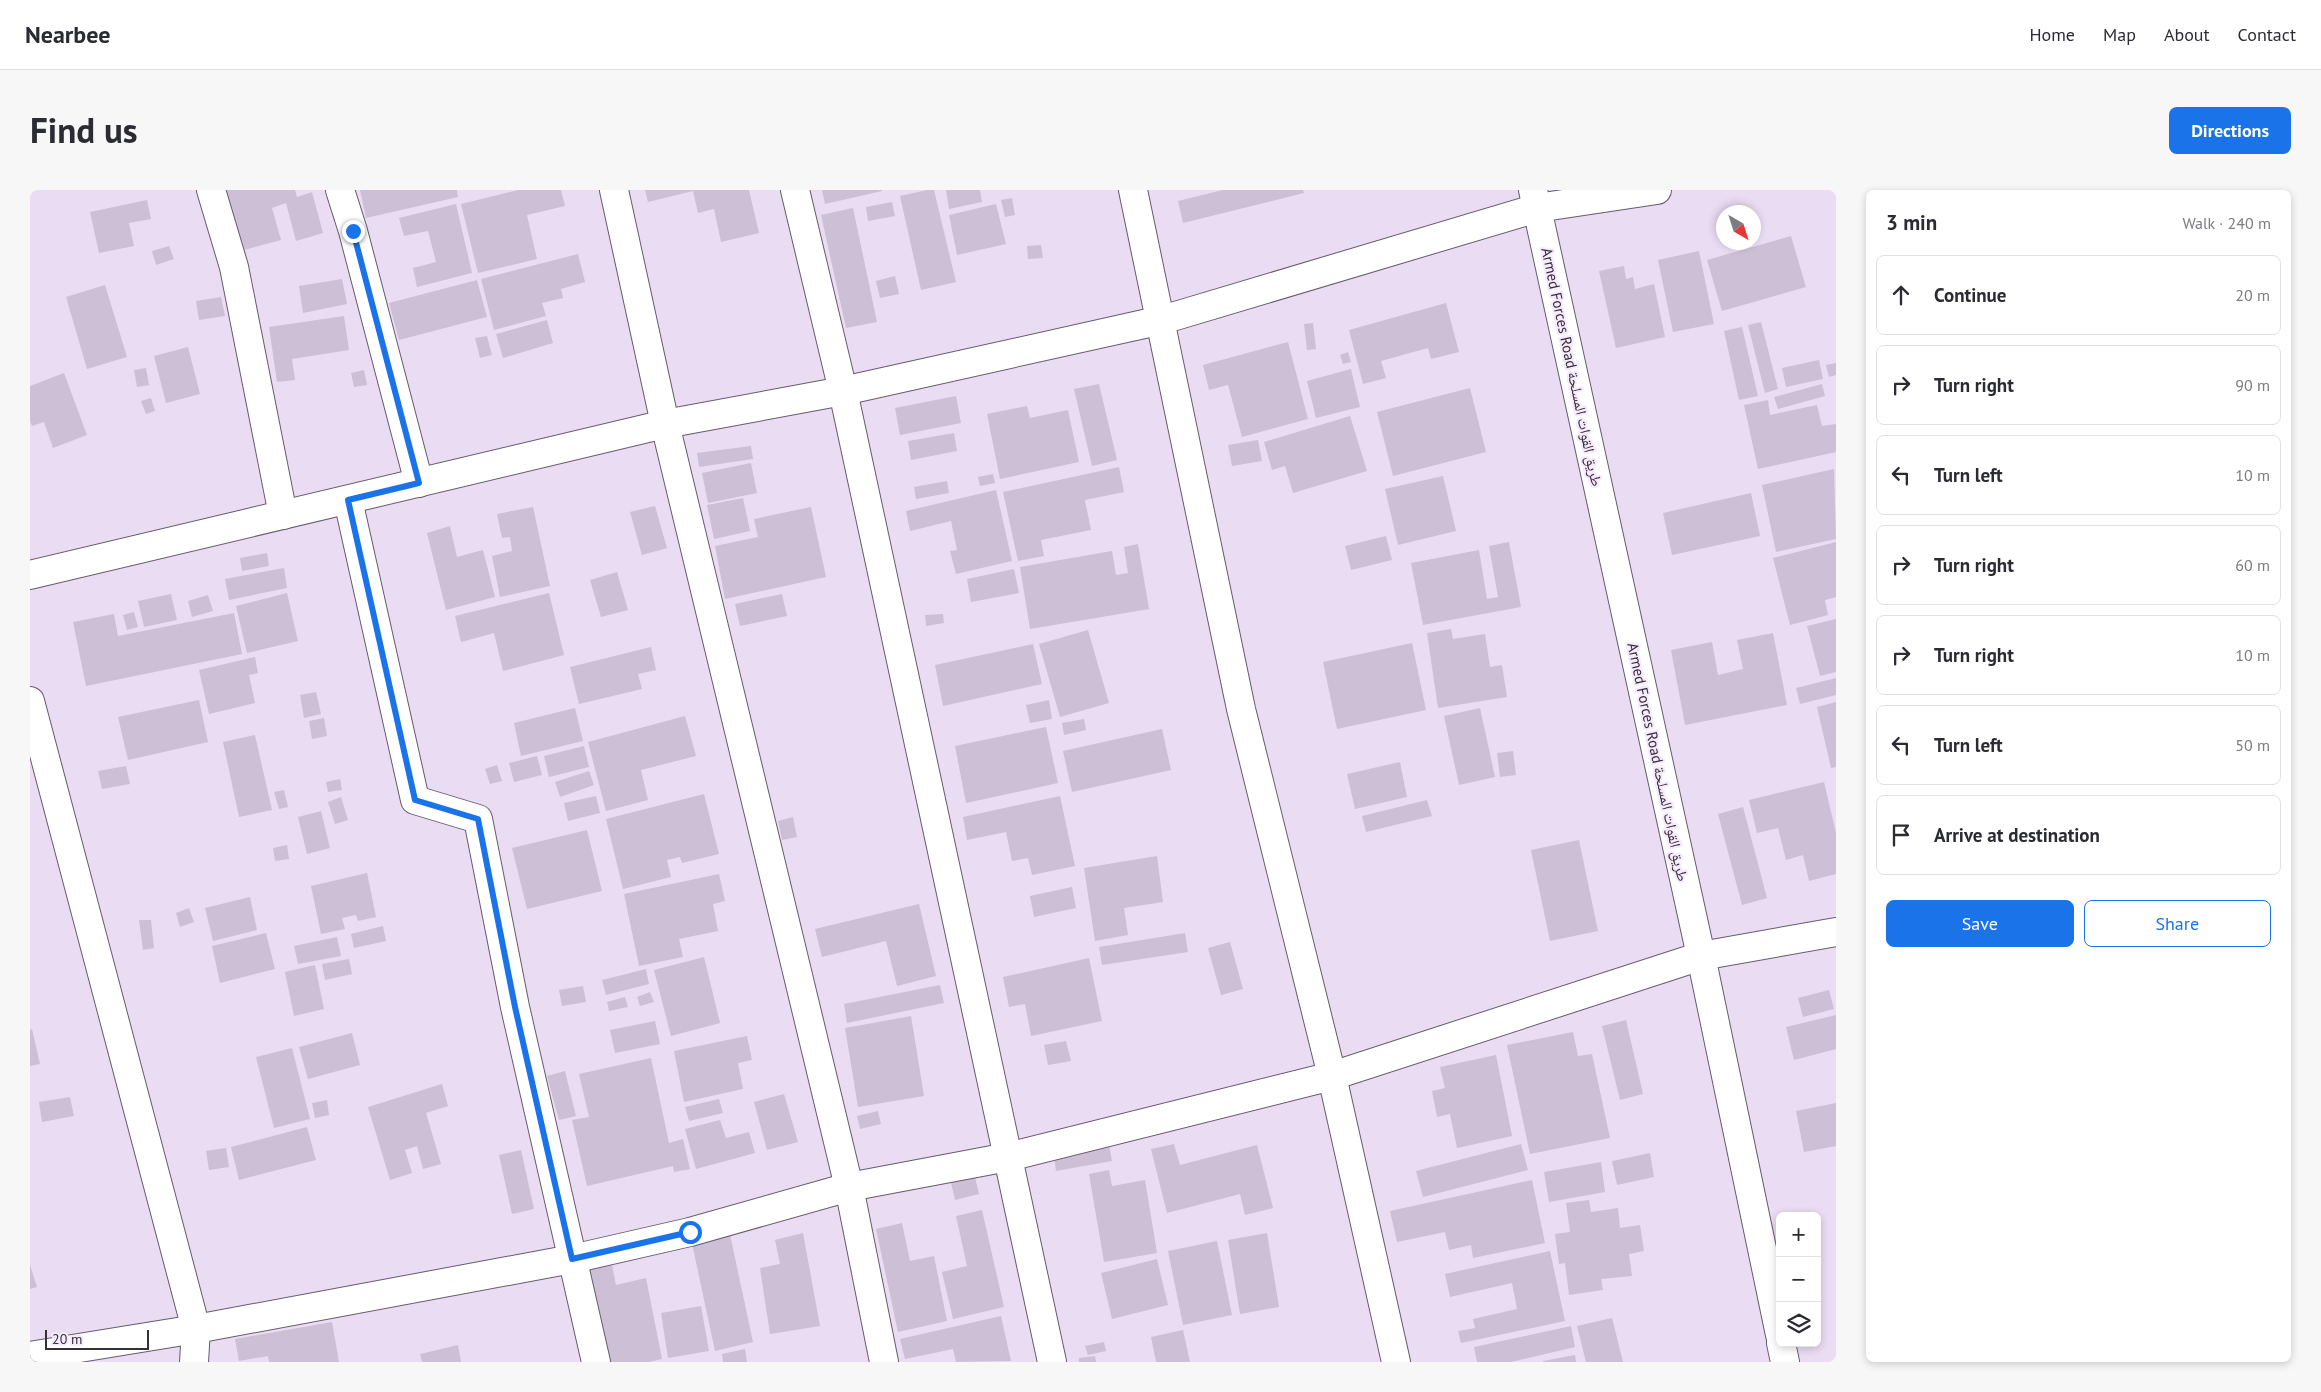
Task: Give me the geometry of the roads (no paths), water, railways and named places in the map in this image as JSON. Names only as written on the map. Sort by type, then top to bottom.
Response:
[{"type":"street","points":[[211,190],[234,267],[283,515]]},
{"type":"street","points":[[340,190],[353,231],[419,483]]},
{"type":"street","points":[[614,190],[665,424],[849,1188],[884,1362]]},
{"type":"street","points":[[795,190],[843,391],[1052,1362]]},
{"type":"street","points":[[1133,190],[1162,320],[1241,709],[1332,1076],[1396,1362]]},
{"type":"street","points":[[30,575],[665,424],[843,391],[1162,320],[1535,199],[1657,190]]},
{"type":"street","name":"Armed Forces Road طريق القوات المسلحة","points":[[1535,199],[1701,956],[1776,1316]]},
{"type":"street","points":[[348,500],[415,800],[478,819],[515,1007],[596,1362]]},
{"type":"street","points":[[30,701],[196,1329],[194,1362]]},
{"type":"street","points":[[30,1356],[196,1329],[572,1259],[690,1232],[849,1188],[1008,1157],[1332,1076],[1701,956],[1836,932]]},
{"type":"street","points":[[1782,1347],[1785,1362]]}]
